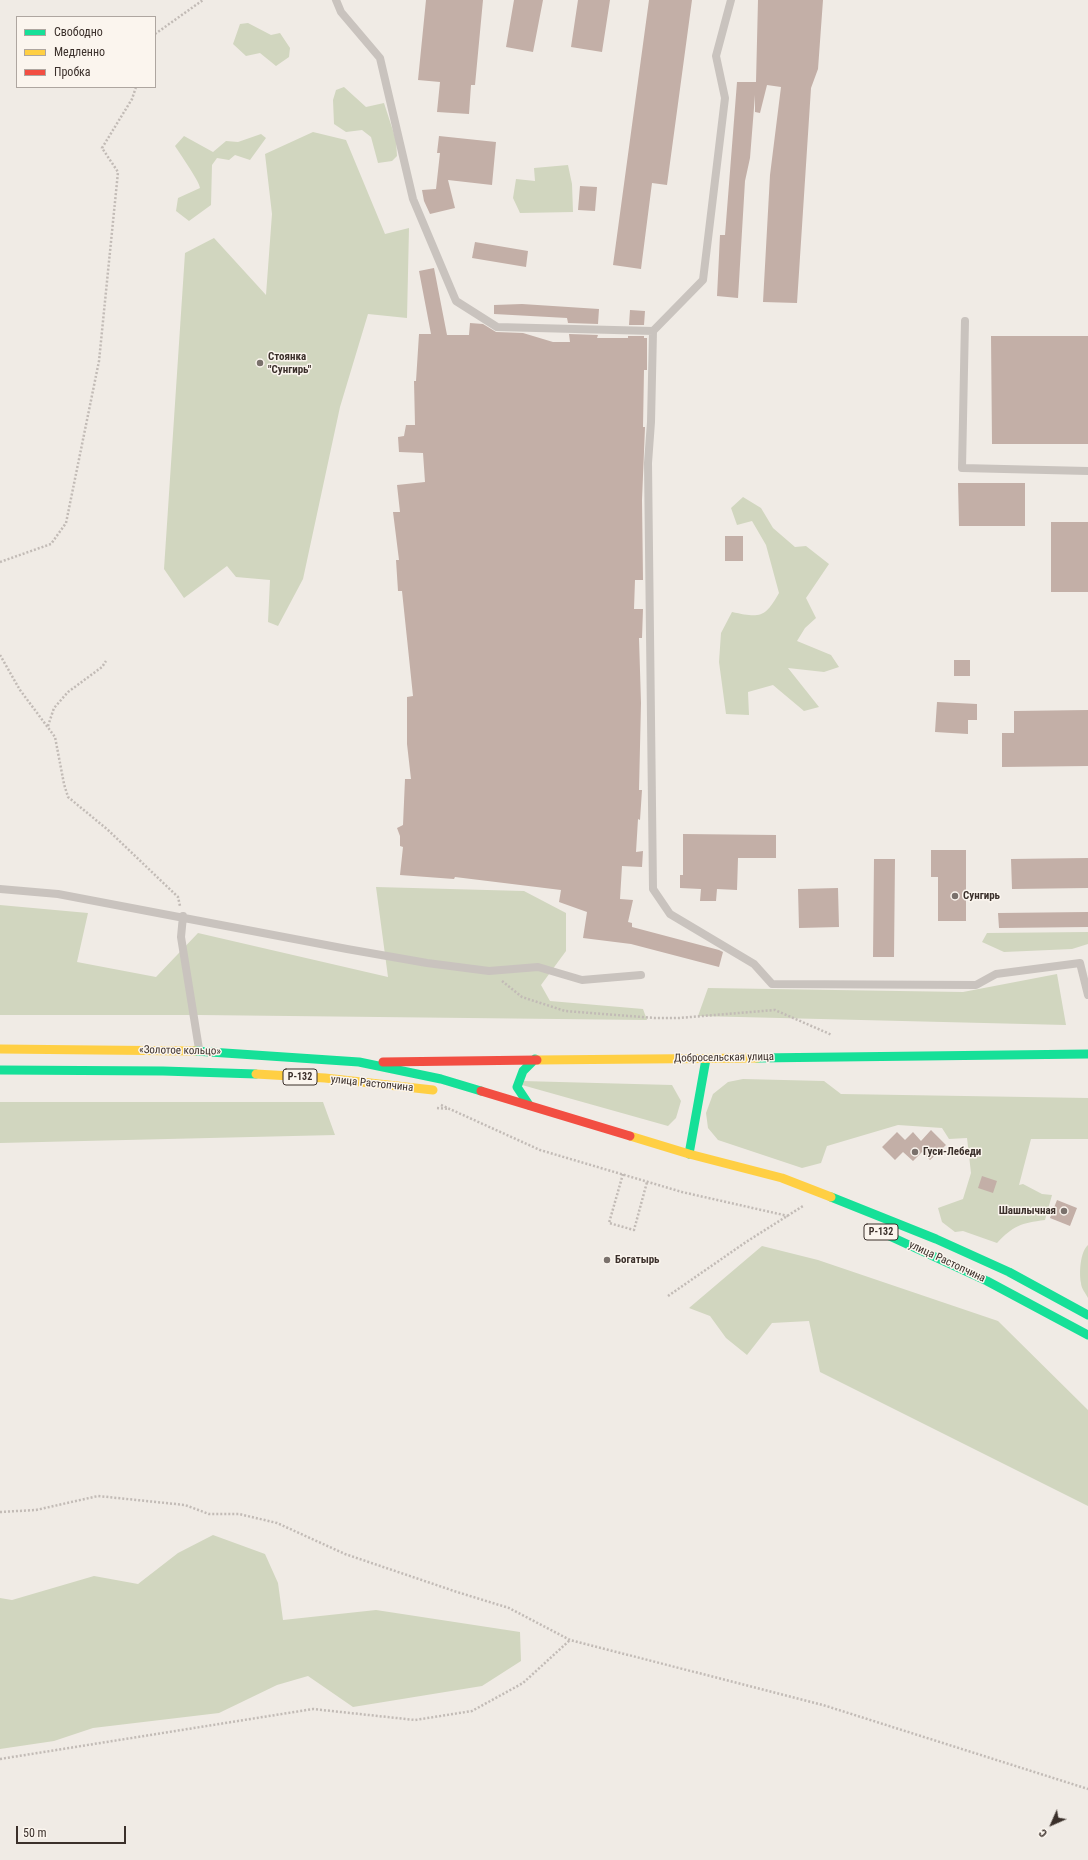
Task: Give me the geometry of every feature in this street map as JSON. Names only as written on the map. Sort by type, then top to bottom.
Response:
[{"type":"main road","name":"«Золотое кольцо»","points":[[0,1049],[199,1050],[359,1062]]},
{"type":"main road","name":"Добросельская улица","points":[[359,1062],[1088,1054]]},
{"type":"main road","points":[[689,1154],[706,1059]]},
{"type":"main road","points":[[529,1105],[517,1087],[519,1076],[526,1067],[535,1060]]},
{"type":"main road","name":"улица Растопчина","points":[[359,1062],[441,1079],[689,1154],[782,1178],[936,1238],[1009,1272],[1088,1315]]},
{"type":"main road","name":"улица Растопчина","points":[[0,1070],[177,1070],[288,1076],[450,1092],[529,1105]]},
{"type":"main road","name":"улица Растопчина","points":[[689,1154],[760,1183]]},
{"type":"main road","name":"улица Растопчина","points":[[874,1229],[930,1253],[1001,1288],[1088,1335]]},
{"type":"lane","points":[[336,0],[341,12],[380,58],[413,200],[456,301],[497,327],[653,331]]},
{"type":"lane","points":[[731,0],[716,56],[725,98],[703,280],[653,331],[651,422],[648,463],[653,889],[670,914],[754,964],[772,984],[976,985],[996,974],[1080,963],[1088,995]]},
{"type":"lane","points":[[965,321],[962,468],[1088,471]]},
{"type":"lane","points":[[0,889],[58,894],[183,916],[398,958],[489,972],[538,967],[582,980],[641,975]]},
{"type":"lane","points":[[183,916],[181,937],[199,1050]]},
{"type":"path","points":[[156,33],[203,0]]},
{"type":"path","points":[[0,562],[50,544],[66,524],[99,361],[118,172],[102,148],[132,99],[136,88]]},
{"type":"path","points":[[0,655],[20,690],[55,736],[64,784],[68,797],[108,830],[178,897],[183,916]]},
{"type":"path","points":[[48,727],[54,708],[68,692],[102,667],[106,661]]},
{"type":"path","points":[[489,972],[522,997],[565,1011],[655,1018],[679,1018],[775,1010],[832,1035]]},
{"type":"path","points":[[437,1104],[540,1150],[682,1192],[788,1216]]},
{"type":"path","points":[[623,1174],[609,1223],[634,1230],[647,1182]]},
{"type":"path","points":[[668,1296],[809,1203]]},
{"type":"path","points":[[0,1512],[36,1510],[98,1496],[185,1505],[209,1514],[239,1514],[277,1523],[345,1554],[509,1608],[570,1640],[823,1705],[1088,1789]]},
{"type":"path","points":[[0,1759],[313,1708],[415,1720],[472,1711],[523,1683],[570,1640]]},
{"type":"green space","points":[[248,23],[271,35],[280,33],[290,48],[289,57],[276,66],[260,53],[246,56],[233,44],[240,24]]},
{"type":"green space","points":[[344,87],[366,107],[384,103],[396,140],[397,156],[392,161],[378,163],[371,137],[362,130],[346,132],[334,124],[333,100],[336,90]]},
{"type":"green space","points":[[313,132],[346,140],[385,234],[409,228],[407,318],[368,314],[340,407],[303,579],[278,626],[268,622],[270,580],[236,577],[227,566],[184,598],[164,569],[185,253],[214,238],[266,295],[272,214],[265,154]]},
{"type":"green space","points":[[261,134],[266,138],[250,160],[235,155],[229,160],[217,158],[212,165],[211,205],[189,221],[176,211],[178,198],[200,188],[175,146],[184,136],[213,152],[226,141],[238,142]]},
{"type":"green space","points":[[568,165],[572,184],[573,212],[520,213],[513,198],[516,179],[535,181],[534,168]]},
{"type":"green space","points":[[743,497],[761,508],[773,528],[795,547],[806,546],[829,564],[806,598],[816,618],[805,628],[797,641],[831,655],[839,667],[824,672],[788,668],[819,707],[804,711],[773,685],[748,692],[749,715],[726,714],[719,662],[721,633],[732,612],[749,615],[761,614],[770,607],[779,593],[766,545],[752,521],[737,525],[731,508]]},
{"type":"green space","points":[[376,887],[524,891],[566,913],[566,951],[541,985],[550,1001],[643,1009],[647,1020],[200,1015],[0,1015],[0,905],[88,913],[77,962],[156,977],[198,933],[388,977]]},
{"type":"green space","points":[[1088,932],[1088,944],[1072,949],[1004,952],[982,942],[987,933]]},
{"type":"green space","points":[[1057,974],[1066,1025],[698,1016],[708,988],[963,992]]},
{"type":"green space","points":[[743,1079],[824,1081],[841,1094],[1088,1098],[1088,1139],[1031,1139],[1019,1185],[1023,1184],[1042,1194],[1052,1195],[1045,1220],[1030,1222],[1018,1226],[997,1243],[963,1231],[955,1232],[942,1222],[938,1208],[963,1199],[971,1173],[967,1138],[949,1139],[942,1128],[898,1125],[827,1146],[821,1163],[802,1168],[718,1140],[708,1128],[706,1113],[713,1094],[728,1082]]},
{"type":"green space","points":[[522,1081],[672,1085],[681,1101],[676,1118],[668,1126],[522,1085]]},
{"type":"green space","points":[[0,1102],[323,1102],[335,1135],[0,1143]]},
{"type":"green space","points":[[1088,1245],[1088,1298],[1082,1287],[1080,1274],[1083,1252]]},
{"type":"green space","points":[[762,1246],[818,1260],[998,1321],[1088,1410],[1088,1506],[820,1372],[809,1321],[772,1323],[747,1355],[726,1338],[710,1316],[689,1308]]},
{"type":"green space","points":[[213,1535],[265,1554],[278,1583],[283,1620],[376,1610],[520,1632],[521,1661],[482,1686],[353,1707],[308,1676],[277,1685],[219,1713],[93,1728],[54,1741],[0,1749],[0,1598],[12,1600],[94,1576],[138,1584],[178,1553]]},
{"type":"building","points":[[426,0],[483,0],[475,85],[471,85],[469,114],[437,112],[440,82],[418,80]]},
{"type":"building","points":[[514,0],[543,0],[533,52],[506,47]]},
{"type":"building","points":[[578,0],[610,0],[602,52],[571,47]]},
{"type":"building","points":[[649,0],[692,0],[667,185],[652,183],[641,269],[613,265]]},
{"type":"building","points":[[758,0],[823,0],[818,69],[811,88],[797,303],[763,302],[770,175],[781,87],[767,85],[760,113],[755,112],[755,95],[750,158],[745,181],[738,298],[717,296],[720,235],[725,235],[737,82],[756,82]]},
{"type":"building","points":[[439,136],[496,142],[492,185],[448,180],[455,208],[430,214],[424,201],[422,190],[436,189],[440,153],[437,153]]},
{"type":"building","points":[[580,186],[597,187],[595,211],[578,210]]},
{"type":"building","points":[[475,242],[528,251],[526,267],[472,258]]},
{"type":"building","points":[[434,268],[447,335],[469,335],[470,323],[483,324],[496,332],[523,333],[553,342],[570,342],[569,334],[598,335],[597,338],[628,338],[628,336],[644,336],[644,338],[647,338],[647,370],[644,370],[643,427],[645,427],[642,500],[643,580],[635,580],[634,609],[643,609],[642,638],[639,638],[641,703],[639,790],[642,790],[636,852],[643,851],[642,867],[622,866],[620,899],[633,900],[628,922],[632,923],[632,927],[719,950],[723,952],[719,967],[631,944],[583,938],[587,912],[559,902],[561,890],[455,877],[454,879],[400,875],[403,847],[400,846],[400,836],[397,828],[403,825],[405,779],[411,779],[407,744],[407,697],[413,696],[402,591],[398,591],[396,560],[399,560],[393,512],[400,512],[397,485],[425,482],[423,453],[399,452],[398,437],[404,436],[406,425],[415,425],[414,381],[416,381],[419,334],[431,334],[419,271]]},
{"type":"building","points":[[522,304],[599,309],[598,324],[568,323],[567,318],[494,314],[494,305]]},
{"type":"building","points":[[630,310],[645,311],[644,325],[629,325]]},
{"type":"building","points":[[991,336],[1088,336],[1088,444],[992,444]]},
{"type":"building","points":[[958,483],[1025,483],[1025,526],[959,526]]},
{"type":"building","points":[[1051,522],[1088,522],[1088,592],[1051,592]]},
{"type":"building","points":[[725,536],[743,536],[743,561],[725,561]]},
{"type":"building","points":[[954,660],[970,660],[970,676],[954,676]]},
{"type":"building","points":[[937,702],[977,704],[977,720],[968,720],[968,734],[935,732]]},
{"type":"building","points":[[1088,710],[1088,766],[1002,767],[1002,733],[1014,733],[1014,711]]},
{"type":"building","points":[[683,834],[776,835],[776,858],[738,858],[737,890],[717,889],[716,901],[700,901],[701,889],[680,888],[680,875],[683,875]]},
{"type":"building","points":[[931,850],[966,850],[966,921],[938,921],[938,877],[931,877]]},
{"type":"building","points":[[1088,858],[1088,888],[1012,889],[1011,859]]},
{"type":"building","points":[[874,859],[895,859],[894,957],[873,957]]},
{"type":"building","points":[[838,888],[839,927],[799,928],[798,889]]},
{"type":"building","points":[[1088,912],[1088,927],[999,928],[998,913]]},
{"type":"building","points":[[931,1130],[946,1145],[930,1160],[922,1152],[913,1161],[903,1152],[895,1160],[882,1147],[897,1132],[905,1140],[913,1132],[921,1141]]},
{"type":"building","points":[[982,1176],[997,1181],[993,1193],[978,1188]]},
{"type":"building","points":[[1057,1200],[1077,1208],[1070,1226],[1050,1218]]},
{"type":"traffic: fast","points":[[195,1051],[359,1062],[441,1079],[481,1091]]},
{"type":"traffic: fast","points":[[757,1058],[1088,1054]]},
{"type":"traffic: fast","points":[[529,1105],[517,1087],[523,1071],[535,1059]]},
{"type":"traffic: fast","points":[[689,1154],[706,1059]]},
{"type":"traffic: fast","points":[[0,1070],[163,1071],[256,1074]]},
{"type":"traffic: fast","points":[[831,1197],[936,1239],[1009,1272],[1088,1315]]},
{"type":"traffic: fast","points":[[883,1233],[987,1281],[1088,1335]]},
{"type":"traffic: slow","points":[[0,1049],[195,1051]]},
{"type":"traffic: slow","points":[[537,1060],[757,1058]]},
{"type":"traffic: slow","points":[[256,1074],[325,1078],[433,1090]]},
{"type":"traffic: slow","points":[[630,1136],[689,1154],[782,1178],[831,1197]]},
{"type":"traffic: jam","points":[[383,1062],[537,1060]]},
{"type":"traffic: jam","points":[[481,1091],[630,1136]]},
{"type":"place","name":"Стоянка \"Сунгирь\"","points":[[260,363]]},
{"type":"place","name":"Сунгирь","points":[[955,896]]},
{"type":"place","name":"Гуси-Лебеди","points":[[915,1152]]},
{"type":"place","name":"Шашлычная","points":[[1064,1211]]},
{"type":"place","name":"Богатырь","points":[[607,1260]]}]
